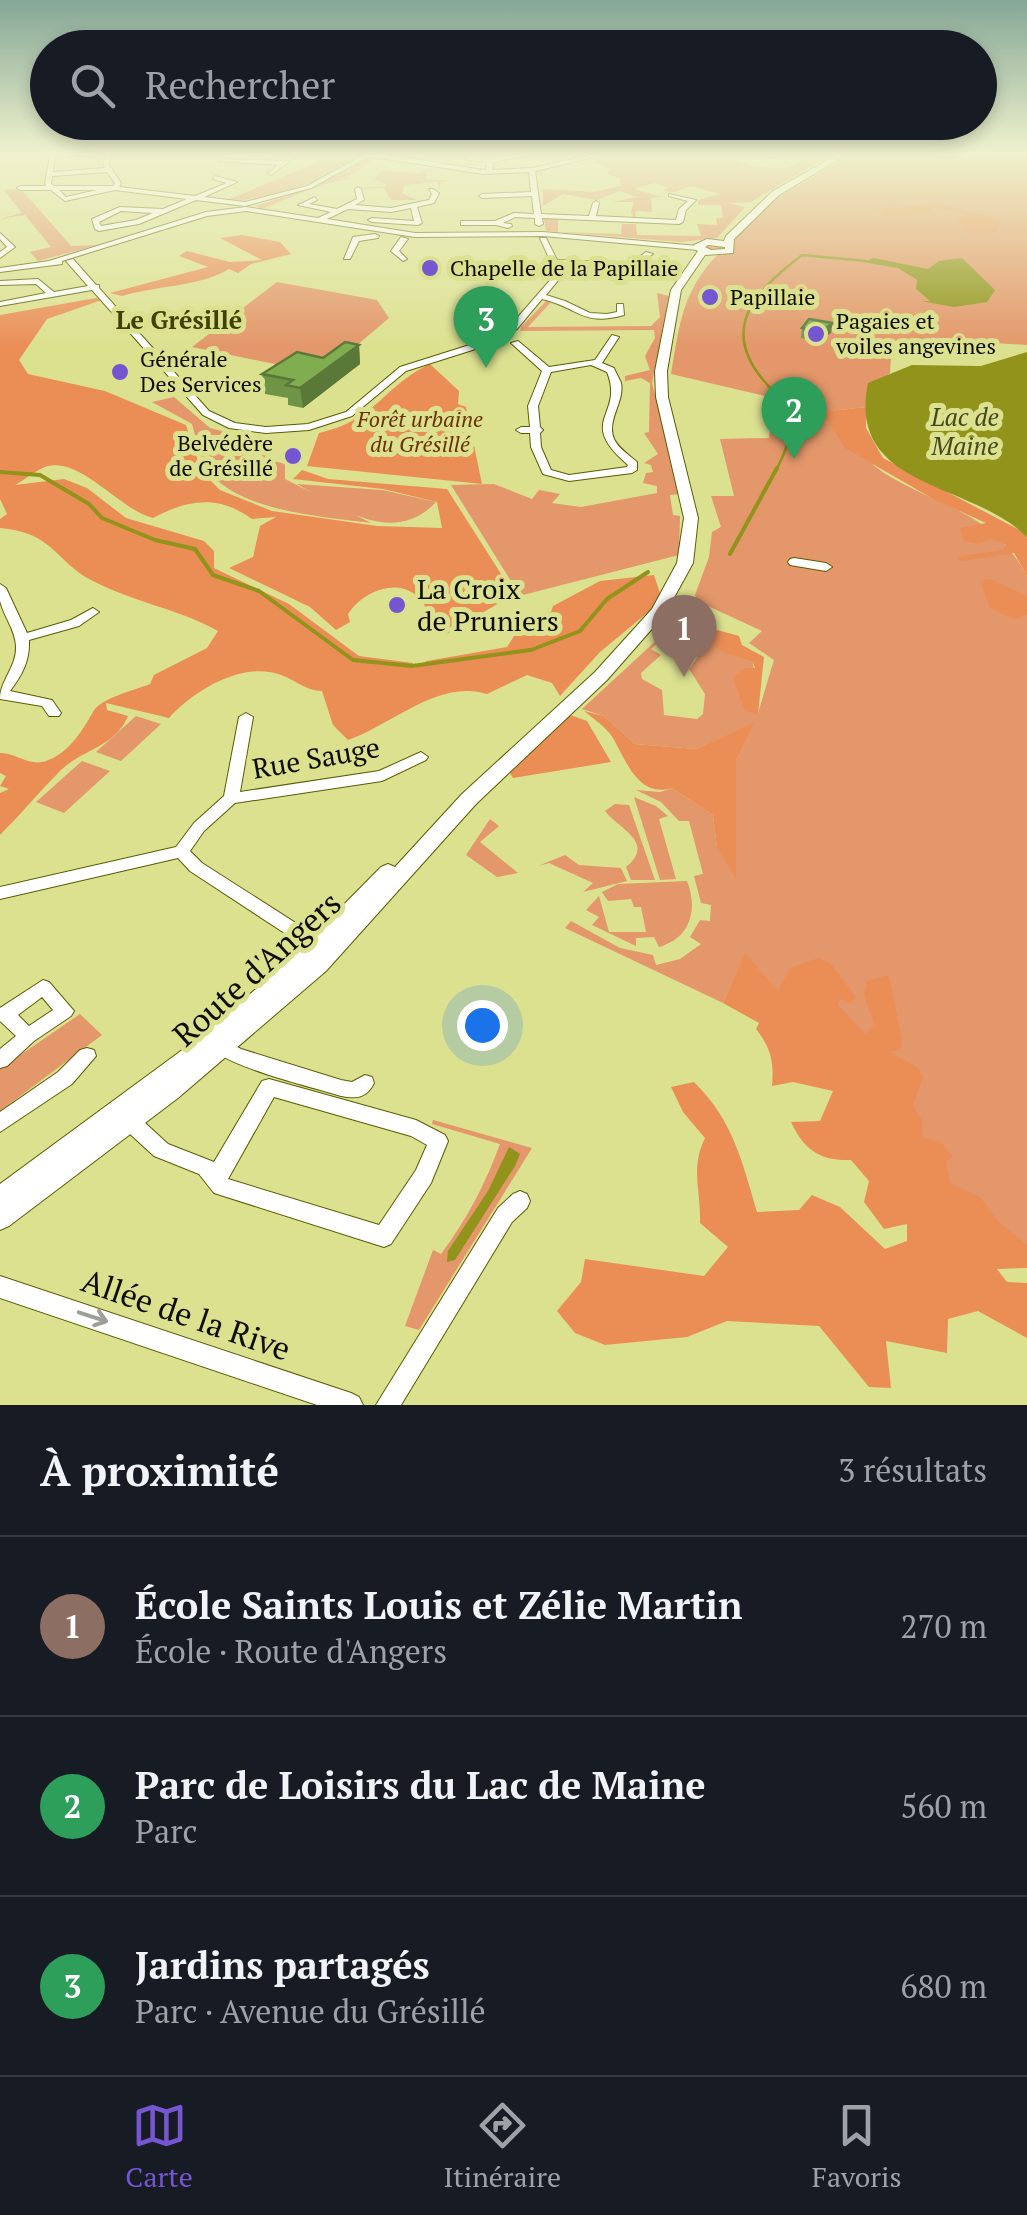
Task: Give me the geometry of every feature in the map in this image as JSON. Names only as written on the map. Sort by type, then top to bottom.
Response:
[{"type":"street","points":[[102,218],[95,221],[99,229],[147,218]]},
{"type":"street","points":[[0,270],[70,258],[194,218]]},
{"type":"street","points":[[297,218],[431,241]]},
{"type":"street","points":[[317,222],[326,218]]},
{"type":"street","points":[[372,220],[418,223],[417,218]]},
{"type":"street","points":[[466,219],[473,218]]},
{"type":"street","points":[[497,218],[508,226]]},
{"type":"street","points":[[70,258],[206,413],[226,424],[266,430],[268,435],[304,434],[309,427],[349,414],[410,365],[504,333],[556,278],[538,218]]},
{"type":"street","points":[[580,218],[681,221],[681,218]]},
{"type":"street","points":[[706,247],[739,218]]},
{"type":"street","points":[[347,257],[354,240],[375,234],[614,239],[731,250],[727,244],[750,218]]},
{"type":"street","points":[[0,235],[11,247],[0,256]]},
{"type":"street","points":[[403,259],[394,251],[404,239]]},
{"type":"street","name":"Route d'Angers","points":[[0,1217],[217,1045],[323,950],[673,599],[685,563],[692,518],[662,397],[662,372],[676,290],[706,247]]},
{"type":"street","points":[[581,260],[588,250]]},
{"type":"street","points":[[554,262],[581,260],[634,265],[649,254]]},
{"type":"street","points":[[0,283],[38,282],[53,295]]},
{"type":"street","points":[[0,304],[96,287]]},
{"type":"street","points":[[542,297],[564,302],[580,316],[616,316],[622,313],[620,306]]},
{"type":"street","points":[[504,333],[516,338],[515,343]]},
{"type":"street","points":[[598,362],[615,337]]},
{"type":"street","points":[[492,340],[515,343],[547,370],[598,362],[612,370],[618,384],[607,426],[608,444],[633,468],[554,482],[538,456],[534,396],[547,370]]},
{"type":"street","points":[[522,430],[538,430]]},
{"type":"street","points":[[794,562],[826,568]]},
{"type":"street","points":[[0,588],[6,615],[23,638],[22,663],[0,694],[47,703],[54,712]]},
{"type":"street","points":[[23,638],[76,623],[94,612]]},
{"type":"street","points":[[231,798],[246,717]]},
{"type":"street","name":"Rue Sauge","points":[[181,852],[199,827],[231,798],[382,776],[421,757]]},
{"type":"street","points":[[0,893],[181,852],[323,950]]},
{"type":"street","points":[[0,1060],[28,1036]]},
{"type":"street","points":[[217,1045],[341,1088],[355,1091],[365,1083]]},
{"type":"street","points":[[0,1123],[65,1078],[87,1056]]},
{"type":"street","points":[[124,1116],[161,1150],[206,1167],[221,1186],[384,1237],[424,1176],[438,1141],[416,1129],[268,1086],[225,1165],[214,1176]]},
{"type":"street","name":"Route d'Angers","points":[[0,1200],[124,1116]]},
{"type":"street","points":[[388,1405],[505,1215],[520,1201]]},
{"type":"street","name":"Allée de la Rive","points":[[0,1286],[351,1405]]},
{"type":"shaded area","points":[[27,218],[46,218],[71,246],[98,245],[38,261],[30,252],[51,247]]},
{"type":"shaded area","points":[[558,218],[558,232],[546,231],[544,219]]},
{"type":"shaded area","points":[[716,218],[735,218],[717,238],[681,242],[558,232],[621,234],[622,224],[636,224],[637,235],[701,236],[697,224],[717,225]]},
{"type":"shaded area","points":[[755,218],[1027,218],[1027,345],[994,343],[891,356],[890,373],[866,394],[866,407],[823,412],[884,473],[982,524],[1013,554],[1027,576],[1027,1257],[964,1260],[745,954],[723,1003],[565,928],[571,921],[620,948],[653,955],[656,965],[680,959],[701,944],[690,937],[700,920],[710,921],[711,905],[701,903],[694,876],[703,874],[689,821],[679,821],[661,802],[636,790],[660,792],[672,788],[713,815],[717,847],[734,875],[736,761],[754,723],[696,749],[635,744],[604,716],[582,709],[674,624],[687,633],[674,628],[651,649],[661,655],[641,673],[642,679],[662,690],[664,715],[697,719],[703,714],[705,694],[689,669],[708,643],[753,662],[758,713],[774,660],[749,643],[762,631],[697,601],[695,595],[709,557],[712,532],[721,527],[711,496],[734,496],[720,439],[769,438],[774,398],[671,374],[680,323],[690,294],[720,252],[703,248],[706,244],[727,246]]},
{"type":"shaded area","points":[[277,282],[377,300],[389,318],[323,374],[192,347]]},
{"type":"shaded area","points":[[657,293],[669,296],[652,383],[680,494],[670,495],[673,515],[680,516],[679,555],[511,598],[516,589],[451,485],[494,484],[532,499],[539,490],[560,494],[552,503],[581,507],[657,493],[657,486],[643,483],[646,473],[653,472],[651,465],[644,463],[658,454],[644,433],[649,432],[650,383],[641,378],[625,381],[625,376],[650,370],[645,356],[655,338],[654,330],[520,331],[521,327],[547,300],[552,301],[528,327],[651,326],[660,317]]},
{"type":"shaded area","points":[[174,397],[210,428],[262,441],[267,446],[267,459],[285,464],[285,479],[371,523],[288,511],[245,498],[227,488],[205,464],[192,424],[152,402]]},
{"type":"shaded area","points":[[297,484],[382,490],[436,502],[420,515],[402,522],[385,522],[348,512]]},
{"type":"shaded area","points":[[136,716],[161,724],[121,761],[96,752]]},
{"type":"shaded area","points":[[82,761],[110,771],[64,813],[36,802]]},
{"type":"shaded area","points":[[634,797],[668,816],[659,819],[676,879],[660,880]]},
{"type":"shaded area","points":[[615,804],[629,805],[655,880],[631,880],[626,867],[634,858],[636,843],[605,811]]},
{"type":"shaded area","points":[[490,819],[499,826],[480,842],[518,873],[497,877],[466,855]]},
{"type":"shaded area","points":[[565,855],[579,865],[621,868],[627,881],[583,892],[593,883],[549,863],[538,866]]},
{"type":"shaded area","points":[[687,881],[692,902],[689,921],[678,937],[659,947],[654,937],[636,938],[636,946],[592,925],[599,917],[586,910],[599,896],[609,932],[646,932],[641,907],[634,907],[631,899],[608,901],[602,892],[618,884]]},
{"type":"shaded area","points":[[80,1014],[102,1035],[0,1111],[0,1069]]},
{"type":"shaded area","points":[[433,1120],[532,1148],[419,1330],[405,1326],[433,1250],[441,1254],[459,1228],[482,1188],[500,1144],[432,1124]]},
{"type":"green space","points":[[957,219],[1002,220],[995,233],[968,234]]},
{"type":"green space","points":[[242,235],[280,242],[291,254],[251,264],[238,273],[229,269],[192,283],[122,296],[110,293],[208,267],[179,256],[187,251],[230,262],[262,260],[220,238]]},
{"type":"green space","points":[[102,300],[47,319],[19,360],[28,374],[105,391],[186,425],[200,467],[220,490],[272,511],[377,526],[442,528],[437,502],[383,489],[293,479],[302,470],[328,479],[447,489],[510,588],[504,593],[504,600],[447,634],[442,634],[433,609],[427,610],[419,598],[399,588],[376,591],[366,597],[348,614],[350,622],[336,630],[310,607],[229,568],[253,557],[260,526],[276,517],[252,519],[228,506],[204,502],[153,518],[128,506],[88,477],[61,466],[44,467],[15,485],[64,479],[87,488],[126,518],[204,541],[214,551],[214,568],[289,604],[359,656],[413,663],[414,668],[427,661],[507,647],[525,619],[551,612],[553,606],[600,581],[654,575],[660,593],[652,609],[600,652],[560,696],[552,683],[527,675],[487,694],[469,691],[433,698],[348,740],[333,725],[322,691],[264,671],[219,681],[169,718],[106,703],[107,710],[128,716],[115,735],[61,770],[0,835],[0,793],[9,789],[0,786],[6,776],[0,773],[0,753],[40,762],[62,753],[97,707],[110,699],[150,684],[154,675],[207,648],[218,631],[93,581],[43,542],[0,528],[0,519],[7,514],[0,499],[0,315]]},
{"type":"green space","name":"Forêt urbaine du Grésillé","points":[[430,364],[459,391],[458,404],[466,407],[482,484],[307,466],[319,433],[354,420]]},
{"type":"green space","points":[[866,407],[866,428],[883,458],[1023,532],[1027,537],[1027,576],[1014,553],[960,561],[958,557],[1003,550],[1006,545],[991,538],[979,544],[964,541],[960,528],[986,523],[935,500],[845,448],[822,412]]},
{"type":"green space","points":[[990,579],[1027,596],[1027,615],[1014,619],[990,608],[980,581]]},
{"type":"green space","points":[[710,628],[739,636],[742,645],[764,657],[758,714],[745,711],[733,678],[745,668],[755,668],[753,662],[723,652],[704,639]]},
{"type":"green space","points":[[584,711],[604,716],[635,744],[696,749],[755,722],[736,761],[736,879],[717,848],[713,815],[672,788],[661,790],[643,783],[610,734]]},
{"type":"green space","points":[[570,715],[587,721],[611,762],[513,778],[508,770]]},
{"type":"green space","points":[[745,953],[778,991],[790,968],[819,958],[831,964],[856,997],[851,1003],[841,999],[837,1004],[865,1034],[874,1024],[864,994],[867,981],[889,975],[902,1040],[901,1049],[890,1052],[918,1068],[923,1077],[913,1105],[922,1121],[923,1138],[941,1142],[953,1157],[946,1162],[950,1183],[980,1197],[999,1222],[1027,1245],[1027,1268],[997,1269],[1007,1282],[1027,1283],[1027,1338],[978,1311],[948,1319],[947,1353],[886,1341],[891,1388],[869,1387],[819,1326],[727,1321],[687,1337],[605,1345],[575,1333],[557,1311],[581,1282],[585,1259],[704,1276],[728,1247],[700,1223],[697,1170],[705,1138],[683,1112],[671,1087],[694,1082],[727,1126],[757,1212],[799,1210],[812,1195],[840,1207],[885,1249],[907,1241],[907,1224],[884,1229],[864,1202],[869,1181],[851,1160],[814,1152],[791,1122],[820,1121],[833,1091],[793,1082],[772,1086],[770,1056],[756,1029],[759,1023],[723,1003]]},
{"type":"water","points":[[874,258],[928,269],[939,261],[962,258],[995,290],[987,302],[954,307],[921,301],[930,301],[916,289],[917,280],[898,268],[863,262]]},
{"type":"water","name":"Lac de Maine","points":[[1027,352],[1027,537],[1003,519],[894,464],[876,444],[866,418],[868,383],[912,365],[981,366]]},
{"type":"water","points":[[509,1147],[520,1154],[515,1166],[455,1260],[447,1262],[448,1251],[488,1191]]},
{"type":"building","points":[[809,319],[833,323],[820,332],[802,328]]},
{"type":"building","points":[[345,342],[359,345],[300,388],[286,385],[293,380],[262,374],[297,352],[323,358]]},
{"type":"waterway","points":[[776,471],[789,439],[790,419],[783,403],[751,362],[744,343],[749,311],[771,282],[802,255],[866,261]]},
{"type":"waterway","points":[[730,554],[777,468]]},
{"type":"waterway","points":[[0,472],[40,475],[89,504],[102,518],[155,540],[195,549],[213,575],[259,591],[353,660],[412,666],[531,650],[580,631],[607,599],[648,572]]},
{"type":"place","name":"Chapelle de la Papillaie","points":[[430,268]]},
{"type":"place","name":"Papillaie","points":[[710,297]]},
{"type":"place","name":"Pagaies et voiles angevines","points":[[816,334]]},
{"type":"place","name":"Jardins partagés","points":[[486,368]]},
{"type":"place","name":"Générale Des Services","points":[[120,372]]},
{"type":"place","name":"Belvédère de Grésillé","points":[[293,456]]},
{"type":"place","name":"Parc de Loisirs du Lac de Maine","points":[[794,459]]},
{"type":"place","name":"La Croix de Pruniers","points":[[397,605]]},
{"type":"place","name":"École Saints Louis et Zélie Martin","points":[[684,677]]},
{"type":"district","name":"Le Grésillé","points":[[179,320]]}]
